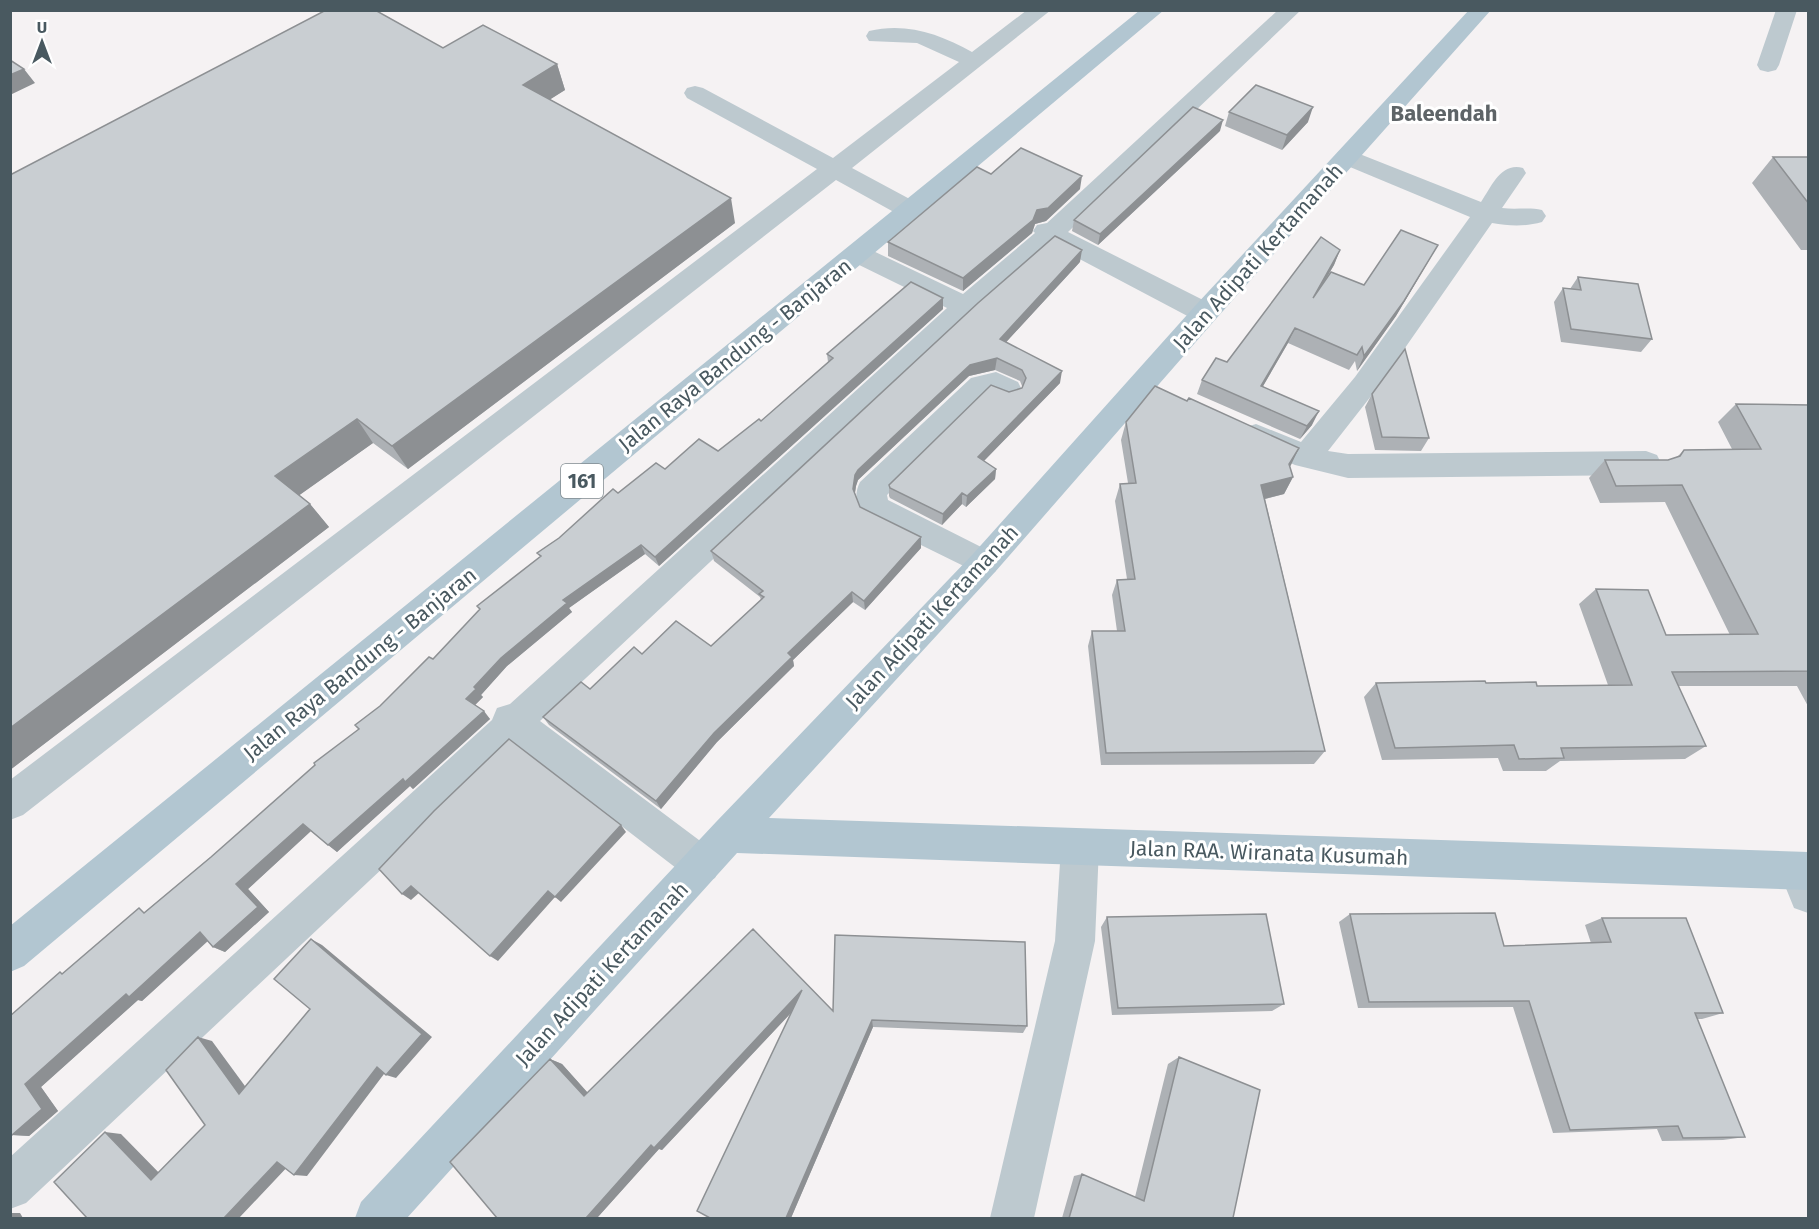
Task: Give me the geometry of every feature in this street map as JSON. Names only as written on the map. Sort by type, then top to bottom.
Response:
[{"type":"main road","name":"Jalan Raya Bandung - Banjaran","points":[[10,952],[1154,10]]},
{"type":"main road","name":"Jalan Adipati Kertamanah","points":[[381,1217],[729,835],[984,563],[1155,389],[1205,314],[1481,10]]},
{"type":"main road","name":"Jalan RAA. Wiranata Kusumah","points":[[729,835],[1080,847],[1805,879]]},
{"type":"street","points":[[10,803],[1041,10]]},
{"type":"street","points":[[10,1187],[966,306],[1051,232],[1291,10]]},
{"type":"street","points":[[1768,65],[1787,10]]},
{"type":"street","points":[[877,36],[901,32],[917,34],[944,45],[974,62]]},
{"type":"street","points":[[695,93],[910,210]]},
{"type":"street","points":[[1347,157],[1487,213],[1514,219],[1533,216]]},
{"type":"street","points":[[1306,457],[1365,384],[1514,173]]},
{"type":"street","points":[[1051,232],[1046,231],[1205,314]]},
{"type":"street","points":[[858,254],[966,306]]},
{"type":"street","points":[[984,563],[873,507],[871,491],[981,385],[996,383],[1008,390]]},
{"type":"street","points":[[1230,423],[1306,457],[1327,464],[1348,466],[1651,463]]},
{"type":"street","points":[[514,724],[509,719],[702,865]]},
{"type":"street","points":[[1012,1218],[1075,941],[1080,847]]},
{"type":"building","points":[[326,10],[375,10],[443,48],[483,25],[557,64],[523,85],[731,198],[392,446],[357,419],[275,476],[310,504],[10,728],[10,175]]},
{"type":"building","points":[[10,60],[24,69],[10,75]]},
{"type":"building","points":[[1256,85],[1313,107],[1287,135],[1229,112]]},
{"type":"building","points":[[1193,107],[1223,120],[1100,234],[1074,220]]},
{"type":"building","points":[[1021,148],[1082,176],[1048,208],[1037,210],[1033,220],[963,278],[888,242],[977,167],[991,174]]},
{"type":"building","points":[[1773,157],[1809,157],[1809,204]]},
{"type":"building","points":[[1401,230],[1438,245],[1404,301],[1364,356],[1362,347],[1357,355],[1295,328],[1261,386],[1319,411],[1307,426],[1202,380],[1216,358],[1227,362],[1321,237],[1340,250],[1313,298],[1331,272],[1364,285]]},
{"type":"building","points":[[1055,236],[1082,250],[1000,339],[1062,371],[978,457],[996,469],[967,496],[962,493],[943,514],[890,488],[889,485],[991,385],[1009,392],[1022,388],[1026,378],[1022,370],[997,358],[970,365],[855,475],[853,489],[860,507],[921,537],[864,601],[852,592],[788,653],[792,657],[714,733],[656,801],[543,717],[581,682],[590,689],[634,647],[642,654],[676,621],[711,646],[764,597],[759,594],[763,591],[711,551],[978,303]]},
{"type":"building","points":[[1578,277],[1638,284],[1652,339],[1571,329],[1563,288],[1581,290]]},
{"type":"building","points":[[911,282],[943,298],[655,557],[641,545],[563,600],[567,603],[501,658],[474,687],[476,689],[466,699],[484,711],[405,782],[403,779],[328,845],[303,824],[236,884],[258,907],[213,947],[200,932],[129,997],[126,994],[25,1084],[42,1109],[12,1135],[10,1133],[10,1016],[139,908],[144,913],[211,857],[315,765],[314,763],[359,729],[355,725],[380,706],[429,657],[433,659],[480,609],[477,606],[541,556],[537,553],[559,538],[613,489],[618,493],[656,463],[665,469],[699,439],[718,451],[759,419],[761,421],[833,358],[827,354]]},
{"type":"building","points":[[1405,349],[1429,438],[1382,437],[1372,394]]},
{"type":"building","points":[[1155,386],[1187,401],[1189,398],[1299,448],[1289,464],[1293,477],[1261,485],[1325,751],[1106,753],[1092,631],[1125,631],[1117,580],[1135,579],[1120,484],[1136,483],[1126,422]]},
{"type":"building","points":[[1736,404],[1809,405],[1809,671],[1672,672],[1706,746],[1561,748],[1564,758],[1519,759],[1514,745],[1395,748],[1376,683],[1485,681],[1486,683],[1536,682],[1537,686],[1632,685],[1596,589],[1648,590],[1666,635],[1758,634],[1682,485],[1616,486],[1605,460],[1668,460],[1680,456],[1684,450],[1761,449]]},
{"type":"building","points":[[509,739],[621,825],[555,897],[548,891],[490,956],[411,886],[402,894],[379,869],[434,811]]},
{"type":"building","points":[[1495,913],[1504,946],[1611,942],[1602,918],[1686,918],[1723,1013],[1695,1013],[1745,1137],[1683,1138],[1678,1126],[1570,1130],[1529,1001],[1369,1002],[1350,914]]},
{"type":"building","points":[[1266,914],[1284,1004],[1118,1008],[1107,917]]},
{"type":"building","points":[[753,929],[833,1011],[835,935],[1025,942],[1027,1026],[872,1020],[786,1218],[710,1218],[697,1211],[802,990],[654,1148],[651,1145],[586,1218],[497,1218],[450,1162],[550,1059],[584,1096]]},
{"type":"building","points":[[311,939],[422,1034],[386,1075],[377,1067],[294,1175],[277,1162],[224,1218],[87,1218],[54,1182],[105,1132],[151,1180],[205,1125],[166,1070],[198,1037],[239,1094],[310,1009],[274,979]]},
{"type":"building","points":[[1179,1057],[1260,1090],[1233,1218],[1069,1218],[1082,1174],[1144,1201]]},
{"type":"district","name":"Baleendah","points":[[1444,113]]}]
